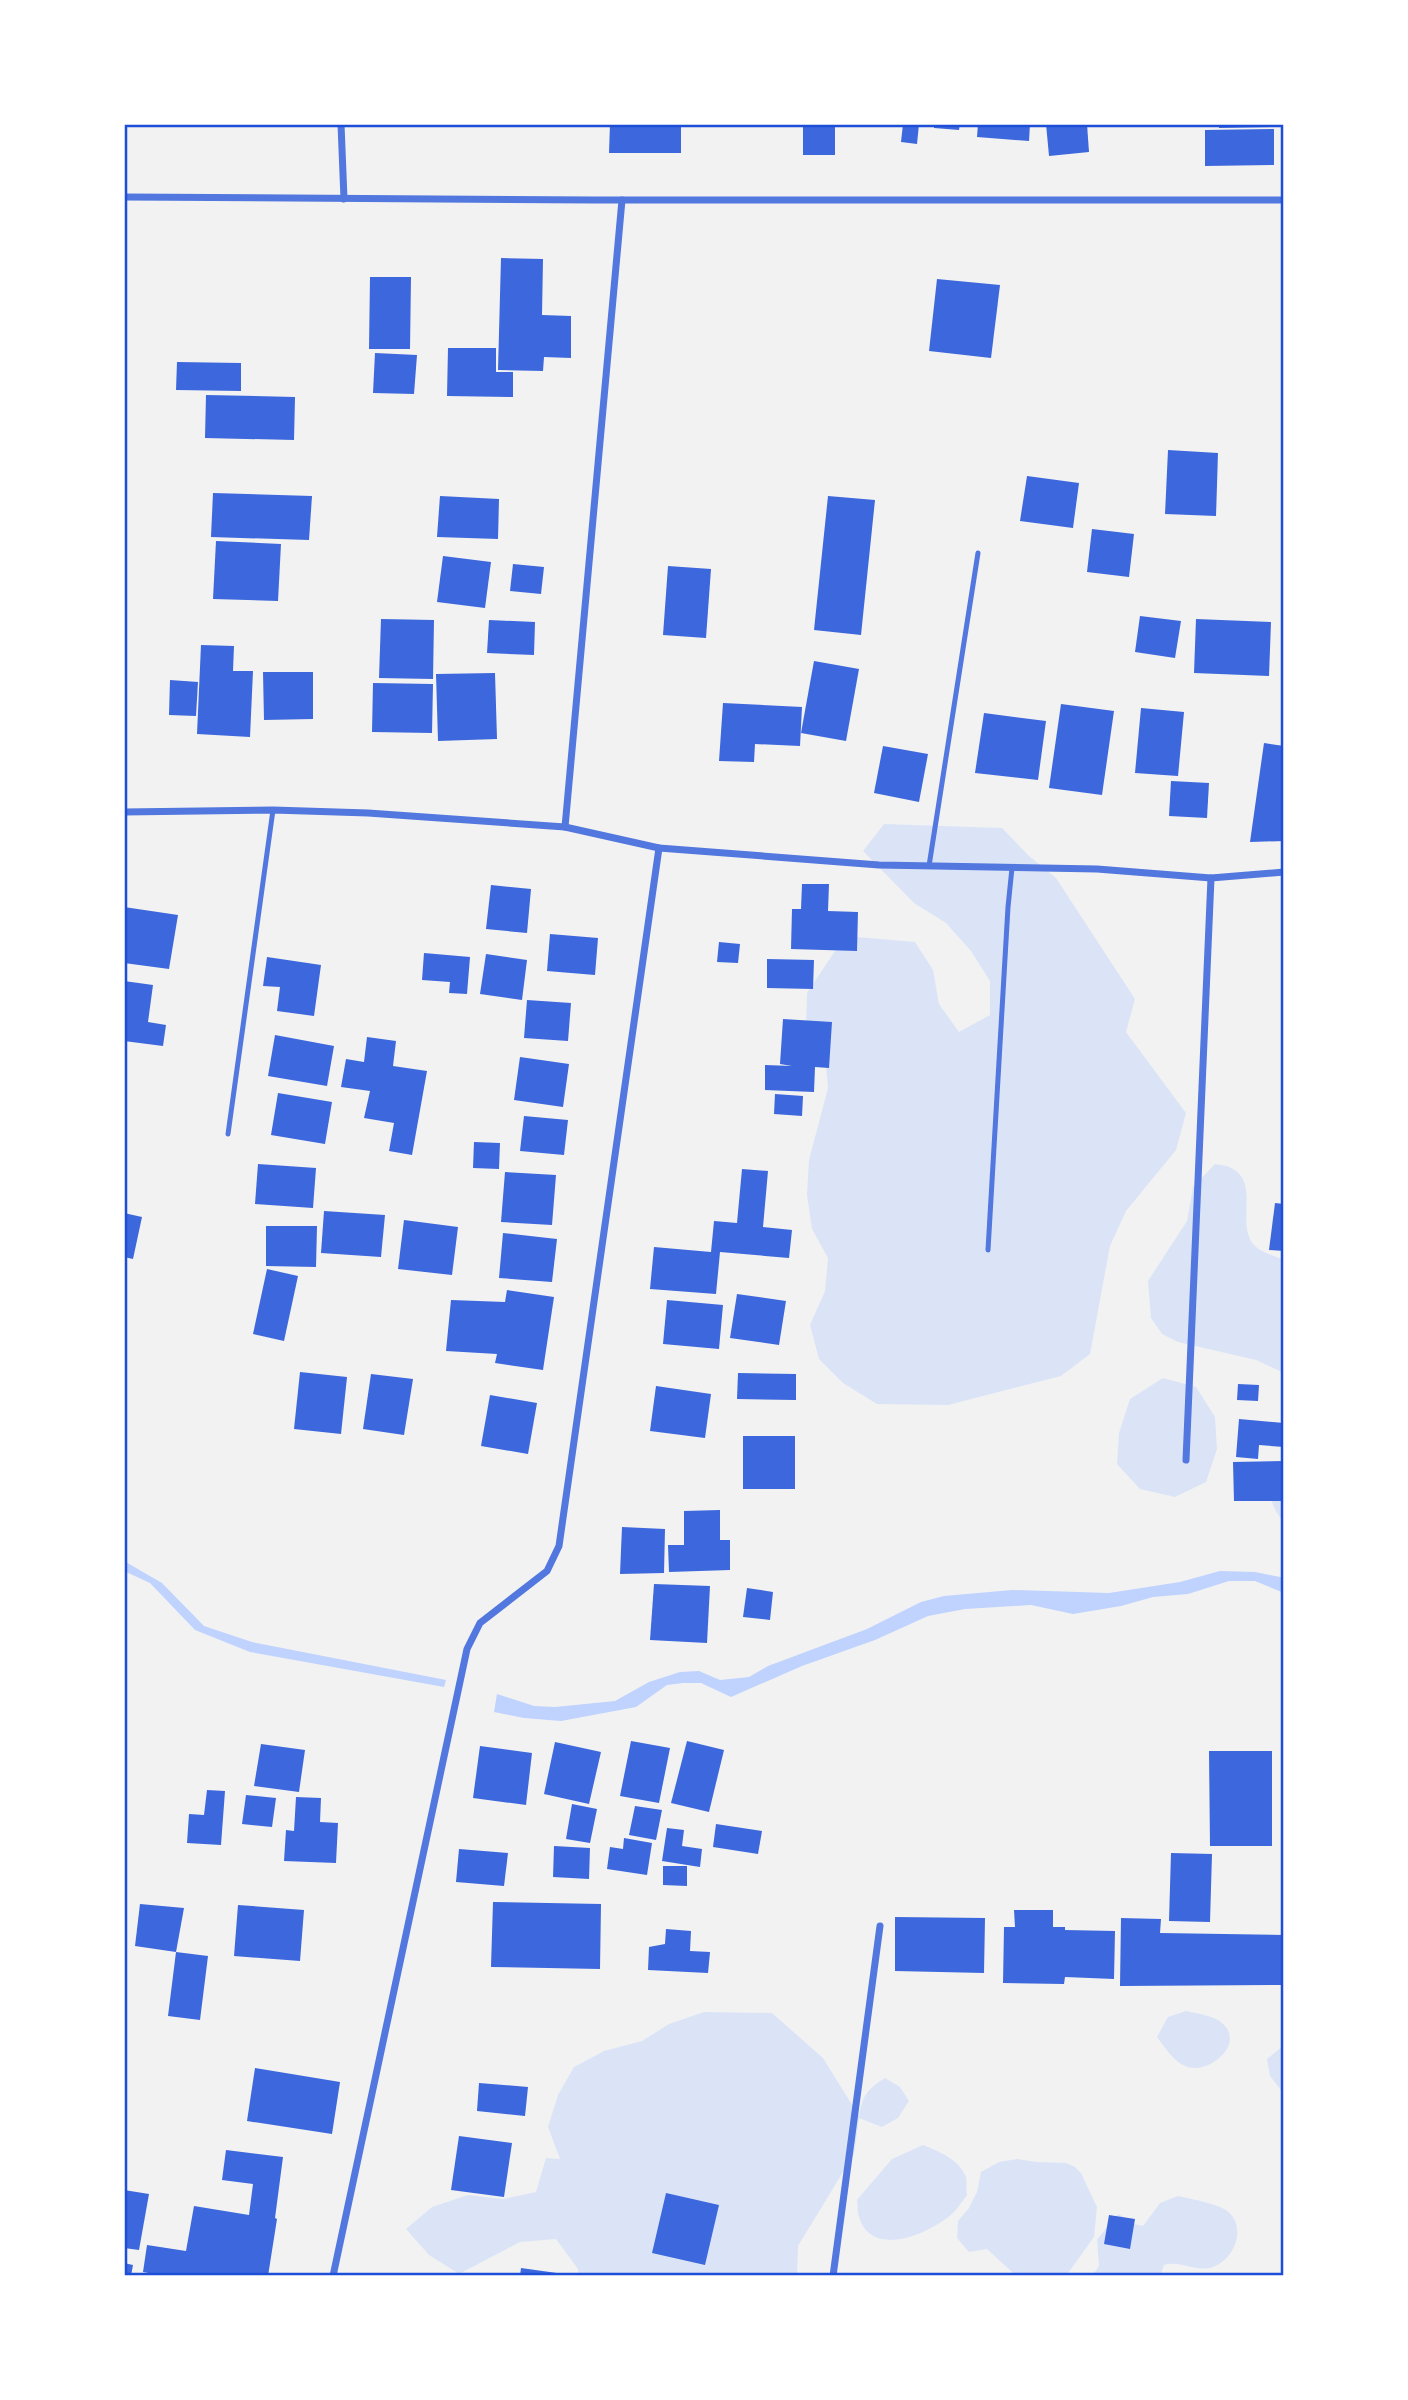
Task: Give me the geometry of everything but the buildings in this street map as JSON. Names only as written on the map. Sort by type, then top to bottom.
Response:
[{"type":"street","points":[[341,124],[344,199]]},
{"type":"street","points":[[124,197],[1284,200]]},
{"type":"street","points":[[565,827],[622,200]]},
{"type":"street","points":[[124,812],[273,810],[368,813],[565,827],[659,848],[879,865],[1097,869],[1211,878],[1284,872]]},
{"type":"street","points":[[333,2276],[467,1649],[481,1623],[547,1570],[558,1546],[659,848]]},
{"type":"street","points":[[1186,1460],[1211,878]]},
{"type":"street","points":[[833,2276],[880,1926]]},
{"type":"lane","points":[[929,866],[978,554]]},
{"type":"lane","points":[[228,1134],[273,810]]},
{"type":"lane","points":[[988,1250],[1012,868]]},
{"type":"shaded area","points":[[884,824],[1002,828],[1028,855],[1056,878],[1135,999],[1126,1032],[1186,1113],[1176,1150],[1126,1211],[1110,1246],[1090,1354],[1061,1376],[948,1405],[877,1404],[843,1383],[819,1359],[810,1325],[825,1291],[828,1258],[812,1229],[807,1195],[809,1160],[828,1088],[825,1054],[806,1030],[807,993],[845,936],[915,942],[933,970],[939,1004],[959,1032],[990,1015],[990,981],[971,951],[946,923],[914,903],[863,851]]},
{"type":"shaded area","points":[[1215,1164],[1231,1168],[1245,1183],[1247,1226],[1254,1245],[1284,1260],[1284,1373],[1256,1360],[1178,1342],[1162,1334],[1151,1318],[1148,1281],[1187,1221],[1193,1187]]},
{"type":"shaded area","points":[[1163,1378],[1196,1387],[1215,1417],[1217,1449],[1206,1482],[1175,1497],[1140,1489],[1117,1464],[1119,1433],[1130,1399]]},
{"type":"shaded area","points":[[1284,1467],[1284,1522],[1275,1509],[1270,1494],[1273,1479]]},
{"type":"shaded area","points":[[1186,2011],[1214,2018],[1228,2031],[1228,2048],[1206,2066],[1197,2068],[1183,2065],[1157,2037],[1168,2017]]},
{"type":"shaded area","points":[[704,2012],[772,2013],[823,2058],[859,2116],[866,2094],[885,2078],[900,2087],[909,2101],[898,2118],[882,2127],[859,2118],[854,2154],[798,2246],[797,2276],[579,2276],[578,2269],[556,2239],[520,2242],[459,2274],[429,2255],[406,2229],[432,2207],[468,2195],[503,2199],[536,2192],[546,2158],[560,2159],[548,2127],[558,2095],[574,2067],[604,2051],[642,2041],[669,2024]]},
{"type":"shaded area","points":[[1284,2045],[1284,2094],[1270,2076],[1267,2059]]},
{"type":"shaded area","points":[[923,2145],[948,2156],[958,2165],[966,2177],[967,2195],[953,2213],[931,2228],[903,2239],[876,2237],[866,2230],[859,2217],[857,2200],[892,2159]]},
{"type":"shaded area","points":[[1017,2159],[1066,2163],[1075,2167],[1081,2173],[1097,2207],[1094,2237],[1066,2276],[1012,2276],[1012,2272],[987,2249],[969,2252],[957,2238],[958,2221],[977,2192],[981,2172],[999,2162]]},
{"type":"shaded area","points":[[1178,2196],[1216,2206],[1233,2217],[1236,2242],[1233,2250],[1221,2263],[1207,2268],[1164,2265],[1160,2276],[1092,2276],[1099,2266],[1097,2239],[1116,2216],[1119,2214],[1134,2224],[1143,2226],[1160,2203]]},
{"type":"water","points":[[124,1561],[162,1583],[204,1626],[252,1642],[446,1680],[444,1687],[250,1652],[195,1630],[150,1583],[124,1571]]},
{"type":"water","points":[[1220,1571],[1255,1572],[1284,1578],[1284,1593],[1255,1581],[1229,1581],[1188,1594],[1153,1597],[1121,1606],[1073,1614],[1031,1605],[965,1609],[928,1616],[731,1697],[701,1683],[683,1683],[667,1685],[636,1707],[561,1721],[494,1712],[497,1694],[534,1706],[555,1707],[615,1701],[649,1682],[680,1672],[699,1671],[720,1680],[749,1677],[768,1666],[867,1629],[921,1602],[944,1596],[1012,1590],[1109,1593],[1180,1582]]}]
